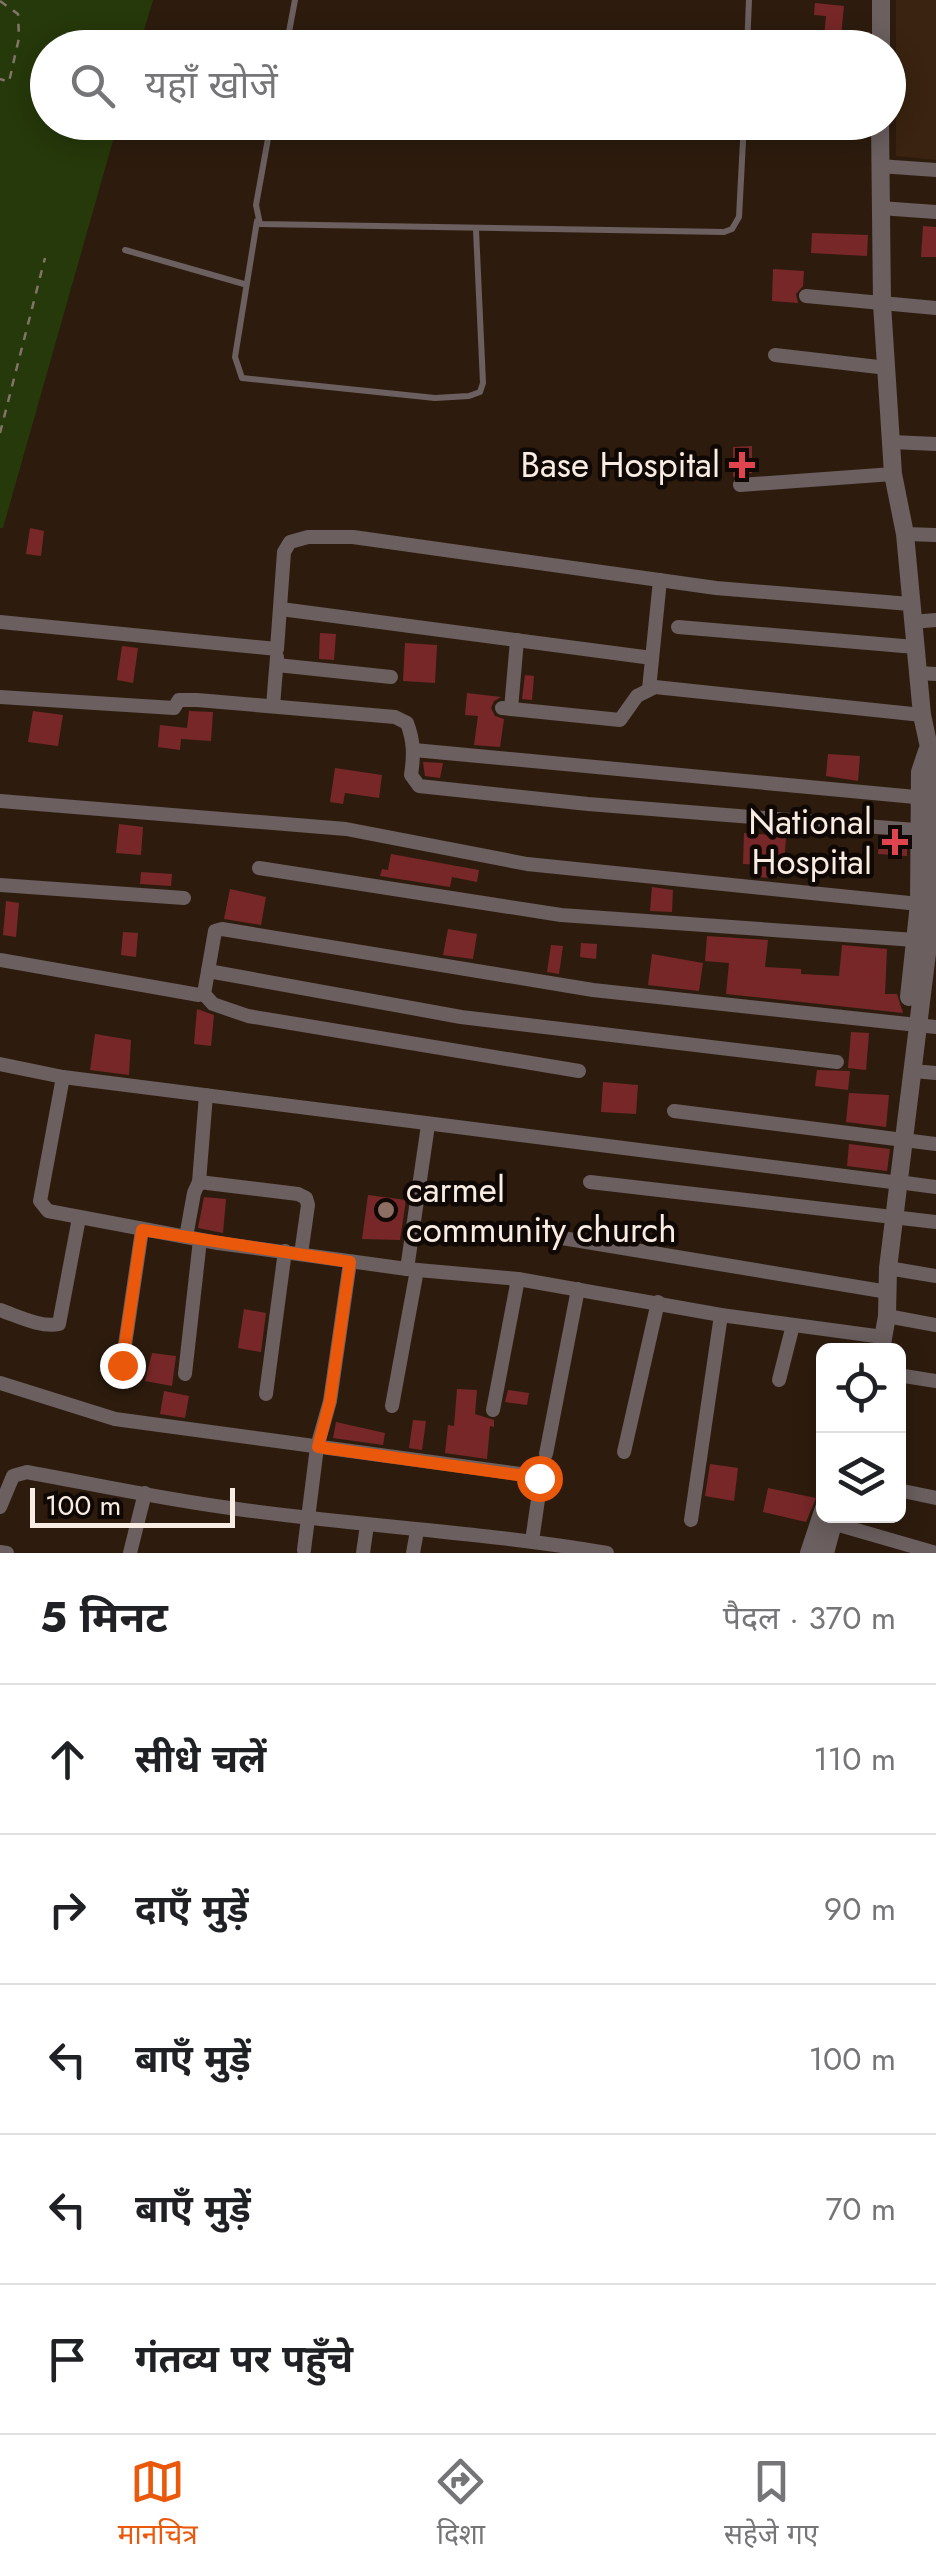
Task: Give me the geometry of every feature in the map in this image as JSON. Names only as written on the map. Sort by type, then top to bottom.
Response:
[{"type":"street","points":[[881,30],[882,0]]},
{"type":"street","points":[[880,140],[882,304],[894,474],[915,647],[927,674],[922,715],[932,751],[920,772],[926,798],[933,905],[926,941],[920,1025],[901,1139]]},
{"type":"street","points":[[879,166],[936,170]]},
{"type":"street","points":[[880,208],[936,212]]},
{"type":"street","points":[[806,296],[936,308]]},
{"type":"street","points":[[775,355],[887,368]]},
{"type":"street","points":[[892,442],[936,444]]},
{"type":"street","points":[[740,485],[894,474]]},
{"type":"street","points":[[904,534],[936,534]]},
{"type":"street","points":[[273,706],[286,546],[308,537],[398,542],[911,613],[936,620]]},
{"type":"street","points":[[649,689],[660,580]]},
{"type":"street","points":[[281,609],[652,658]]},
{"type":"street","points":[[0,622],[277,649]]},
{"type":"street","points":[[678,627],[915,647]]},
{"type":"street","points":[[517,640],[506,709],[620,720],[638,696],[660,687],[922,715]]},
{"type":"street","points":[[277,666],[391,677]]},
{"type":"street","points":[[0,696],[174,708],[179,700],[197,700],[395,716],[408,723],[414,750],[413,782],[419,786],[927,831]]},
{"type":"street","points":[[414,750],[926,798]]},
{"type":"street","points":[[0,801],[346,829],[528,864],[919,904]]},
{"type":"street","points":[[926,941],[919,904],[927,831]]},
{"type":"street","points":[[259,868],[561,915],[926,941]]},
{"type":"street","points":[[0,886],[184,898]]},
{"type":"street","points":[[204,994],[212,940],[222,929],[576,988],[920,1025]]},
{"type":"street","points":[[0,960],[204,994],[213,1004],[248,1016],[578,1071]]},
{"type":"street","points":[[208,971],[461,1017],[837,1062]]},
{"type":"street","points":[[877,1343],[890,1215],[920,1025]]},
{"type":"street","points":[[0,1064],[206,1096],[936,1187]]},
{"type":"street","points":[[913,1071],[936,1073]]},
{"type":"street","points":[[63,1076],[40,1204],[48,1211],[193,1239],[350,1262],[518,1279],[877,1343]]},
{"type":"street","points":[[186,1374],[194,1193],[199,1182],[206,1096]]},
{"type":"street","points":[[674,1111],[936,1144]]},
{"type":"street","points":[[392,1406],[428,1125]]},
{"type":"street","points":[[199,1182],[306,1198],[301,1254]]},
{"type":"street","points":[[590,1182],[936,1222]]},
{"type":"street","points":[[877,1343],[887,1316],[883,1291],[890,1215]]},
{"type":"street","points":[[0,1310],[54,1326],[59,1324],[79,1218]]},
{"type":"street","points":[[122,1365],[142,1230]]},
{"type":"street","points":[[538,1234],[883,1291]]},
{"type":"street","points":[[266,1394],[285,1251]]},
{"type":"street","points":[[304,1550],[350,1262]]},
{"type":"street","points":[[888,1268],[936,1276]]},
{"type":"street","points":[[493,1410],[518,1279]]},
{"type":"street","points":[[546,1454],[578,1289]]},
{"type":"street","points":[[624,1452],[658,1302]]},
{"type":"street","points":[[691,1520],[721,1315]]},
{"type":"street","points":[[887,1316],[936,1326]]},
{"type":"street","points":[[779,1380],[793,1325]]},
{"type":"street","points":[[906,1376],[936,1381]]},
{"type":"street","points":[[0,1383],[115,1419],[535,1476],[540,1486],[532,1540]]},
{"type":"street","points":[[0,1507],[13,1476],[24,1472],[233,1509],[462,1536],[532,1540],[607,1553]]},
{"type":"street","points":[[906,1492],[936,1498]]},
{"type":"street","points":[[130,1553],[146,1493]]},
{"type":"street","points":[[809,1553],[826,1523]]},
{"type":"street","points":[[825,1553],[829,1523]]},
{"type":"street","points":[[853,1523],[936,1552]]},
{"type":"street","points":[[364,1553],[367,1525]]},
{"type":"street","points":[[413,1553],[417,1531]]},
{"type":"street","points":[[461,1553],[462,1536]]},
{"type":"lane","points":[[289,30],[295,0]]},
{"type":"lane","points":[[748,30],[749,0]]},
{"type":"lane","points":[[269,140],[234,357],[239,374],[248,381],[435,398],[480,392],[483,382],[476,230]]},
{"type":"lane","points":[[258,220],[269,225],[724,232],[739,217],[743,140]]},
{"type":"lane","points":[[124,250],[244,284]]},
{"type":"path","points":[[0,2],[18,14],[19,38],[9,82],[0,79]]},
{"type":"path","points":[[0,432],[45,258]]},
{"type":"shaded area","points":[[896,0],[936,0],[936,160],[896,156],[896,140],[906,140],[906,30],[896,30]]},
{"type":"green space","points":[[0,0],[153,0],[144,30],[30,30],[30,140],[113,140],[0,528]]},
{"type":"building","points":[[815,3],[844,6],[842,30],[825,30],[826,16],[814,15]]},
{"type":"building","points":[[923,226],[936,227],[936,257],[921,257]]},
{"type":"building","points":[[812,233],[868,235],[867,256],[811,253]]},
{"type":"building","points":[[773,269],[804,271],[803,286],[796,294],[798,303],[772,301]]},
{"type":"building","points":[[752,446],[752,473],[733,477],[733,447]]},
{"type":"building","points":[[30,528],[44,531],[41,556],[26,554]]},
{"type":"building","points":[[320,633],[336,634],[334,660],[319,659]]},
{"type":"building","points":[[405,643],[437,645],[435,683],[403,681]]},
{"type":"building","points":[[122,646],[138,648],[133,683],[117,680]]},
{"type":"building","points":[[525,675],[534,676],[532,700],[522,699]]},
{"type":"building","points":[[467,693],[501,697],[491,708],[495,716],[504,719],[500,747],[474,745],[478,716],[465,715]]},
{"type":"building","points":[[33,711],[63,715],[58,746],[28,742]]},
{"type":"building","points":[[189,711],[213,712],[211,741],[181,739],[180,750],[158,747],[160,725],[187,728]]},
{"type":"building","points":[[828,754],[860,756],[858,781],[826,776]]},
{"type":"building","points":[[423,762],[443,763],[440,778],[425,776]]},
{"type":"building","points":[[335,768],[382,775],[379,798],[345,793],[343,804],[330,802]]},
{"type":"building","points":[[119,824],[143,827],[141,855],[116,853]]},
{"type":"building","points":[[744,833],[786,836],[784,867],[771,866],[771,878],[759,877],[760,865],[743,864]]},
{"type":"building","points":[[879,838],[907,840],[907,856],[878,854]]},
{"type":"building","points":[[391,854],[479,870],[477,882],[452,877],[450,887],[380,876],[382,869],[388,870]]},
{"type":"building","points":[[141,872],[172,874],[171,886],[140,884]]},
{"type":"building","points":[[652,887],[673,890],[672,912],[650,911]]},
{"type":"building","points":[[230,889],[266,897],[261,925],[224,919]]},
{"type":"building","points":[[6,901],[19,903],[16,937],[3,935]]},
{"type":"building","points":[[448,929],[477,934],[473,959],[443,955]]},
{"type":"building","points":[[123,932],[138,933],[136,957],[121,955]]},
{"type":"building","points":[[707,936],[768,940],[765,967],[801,969],[801,974],[839,976],[842,945],[887,949],[885,994],[897,994],[903,1013],[726,994],[729,963],[705,961]]},
{"type":"building","points":[[581,943],[597,944],[596,959],[580,957]]},
{"type":"building","points":[[551,945],[563,946],[559,974],[547,972]]},
{"type":"building","points":[[652,954],[703,963],[699,991],[648,985]]},
{"type":"building","points":[[197,1009],[214,1015],[211,1046],[194,1044]]},
{"type":"building","points":[[851,1032],[869,1033],[866,1070],[848,1068]]},
{"type":"building","points":[[95,1034],[131,1040],[129,1075],[90,1070]]},
{"type":"building","points":[[817,1070],[850,1071],[848,1090],[815,1086]]},
{"type":"building","points":[[603,1082],[638,1085],[636,1114],[601,1112]]},
{"type":"building","points":[[849,1093],[889,1095],[886,1127],[846,1122]]},
{"type":"building","points":[[849,1144],[890,1149],[887,1171],[847,1166]]},
{"type":"building","name":"carmel community church","points":[[368,1195],[406,1200],[400,1240],[362,1239]]},
{"type":"building","points":[[204,1197],[226,1199],[223,1233],[198,1228]]},
{"type":"building","points":[[244,1309],[266,1313],[261,1352],[238,1348]]},
{"type":"building","points":[[152,1353],[176,1356],[172,1386],[145,1381]]},
{"type":"building","points":[[457,1389],[477,1390],[475,1414],[494,1420],[487,1459],[445,1453],[448,1425],[454,1426]]},
{"type":"building","points":[[508,1390],[529,1393],[527,1405],[505,1402]]},
{"type":"building","points":[[164,1391],[189,1396],[185,1418],[160,1414]]},
{"type":"building","points":[[413,1420],[426,1421],[422,1450],[409,1448]]},
{"type":"building","points":[[336,1422],[385,1433],[383,1445],[333,1438]]},
{"type":"building","points":[[710,1464],[738,1468],[734,1501],[705,1496]]},
{"type":"building","points":[[768,1488],[816,1498],[806,1522],[763,1512]]},
{"type":"place","name":"Base Hospital","points":[[742,465]]},
{"type":"place","name":"National Hospital","points":[[895,842]]},
{"type":"place","name":"carmel community church","points":[[386,1210]]},
{"type":"route","points":[[122,1365],[142,1230],[350,1262],[330,1401],[318,1447],[539,1478]]}]
